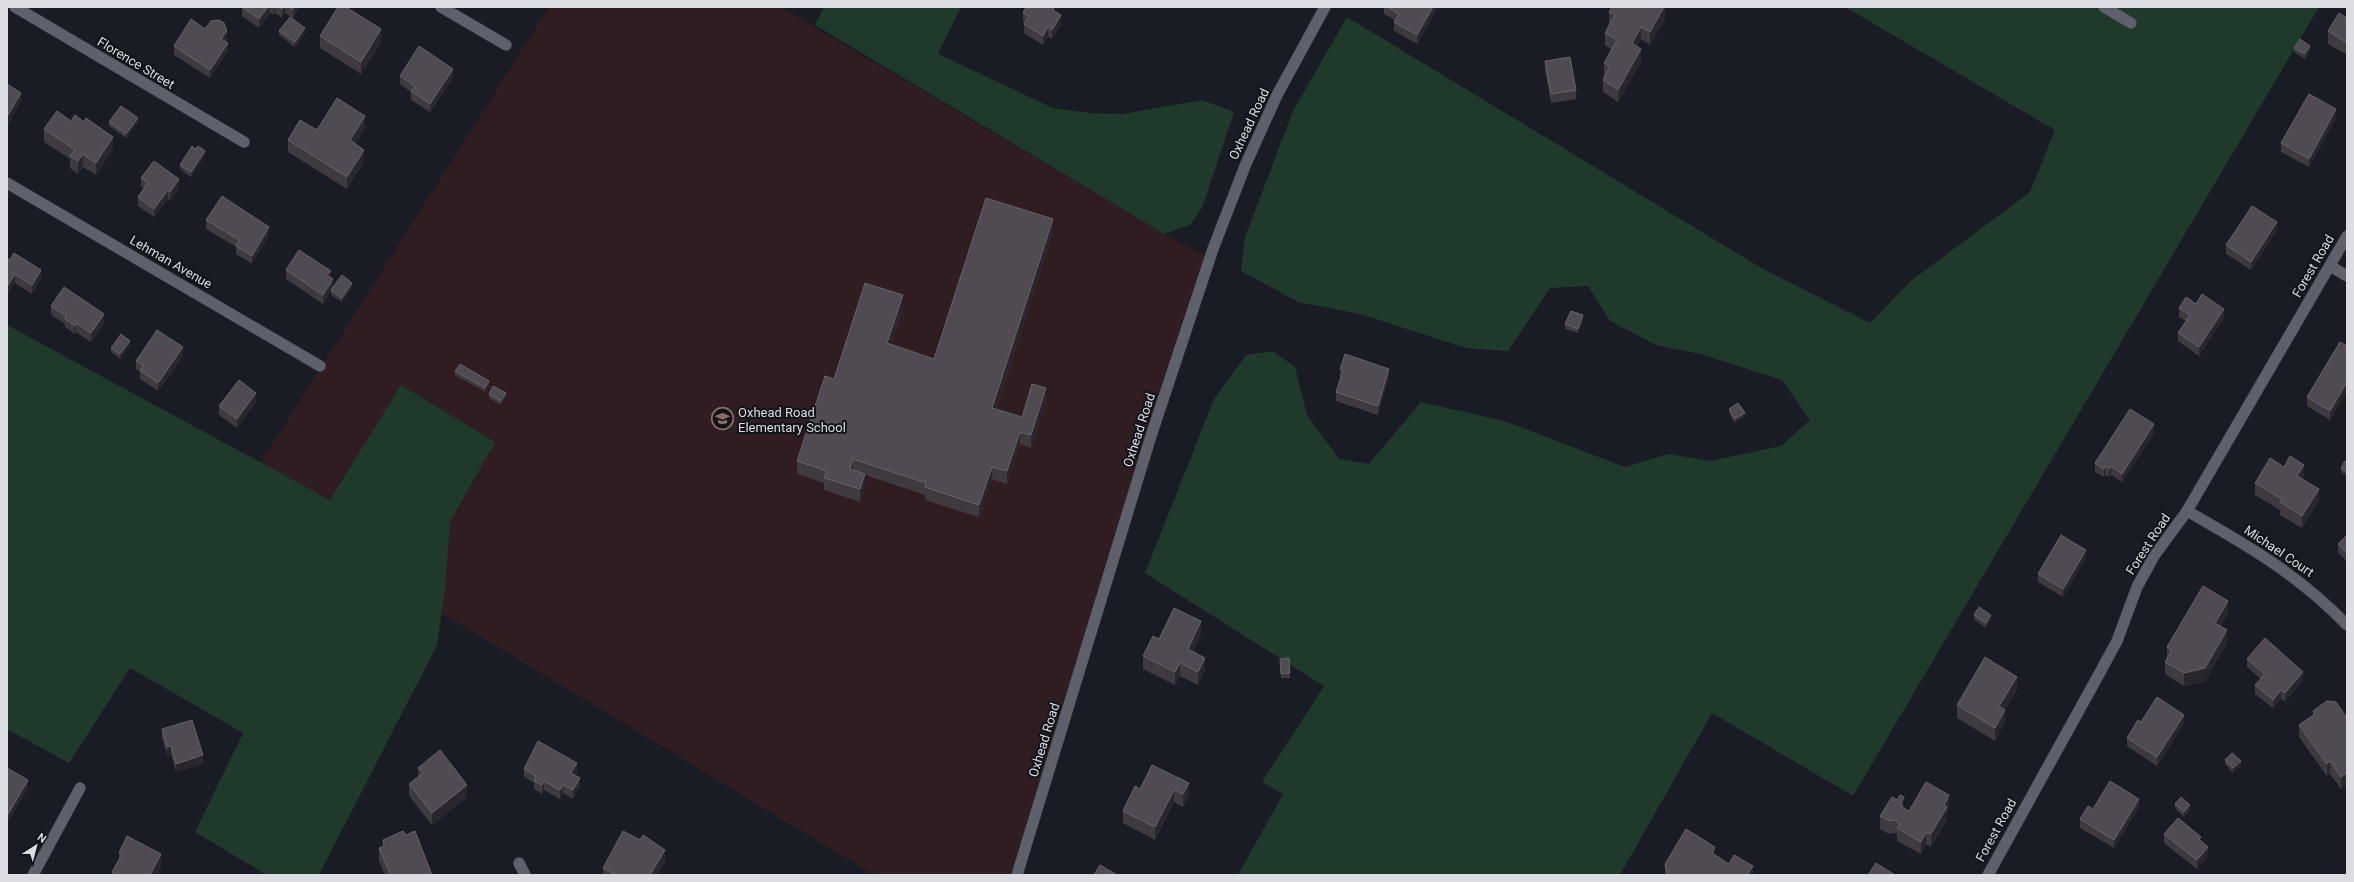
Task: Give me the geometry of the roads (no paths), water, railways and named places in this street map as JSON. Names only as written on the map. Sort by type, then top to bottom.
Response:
[{"type":"street","name":"Florence Street","points":[[15,7],[244,142]]},
{"type":"street","points":[[441,7],[506,45]]},
{"type":"street","name":"Oxhead Road","points":[[1017,875],[1151,436],[1214,249],[1245,166],[1277,95],[1325,7]]},
{"type":"street","points":[[2104,7],[2131,23]]},
{"type":"street","name":"Lehman Avenue","points":[[7,183],[320,366]]},
{"type":"street","name":"Forest Road","points":[[1988,875],[2117,641],[2137,587],[2154,556],[2187,511],[2347,236]]},
{"type":"street","points":[[2330,266],[2347,276]]},
{"type":"street","name":"Michael Court","points":[[2187,511],[2243,543],[2293,576],[2321,597],[2347,625]]},
{"type":"street","points":[[33,875],[80,788]]},
{"type":"street","points":[[519,863],[525,875]]},
{"type":"place","name":"Oxhead Road Elementary School","points":[[722,419]]}]
